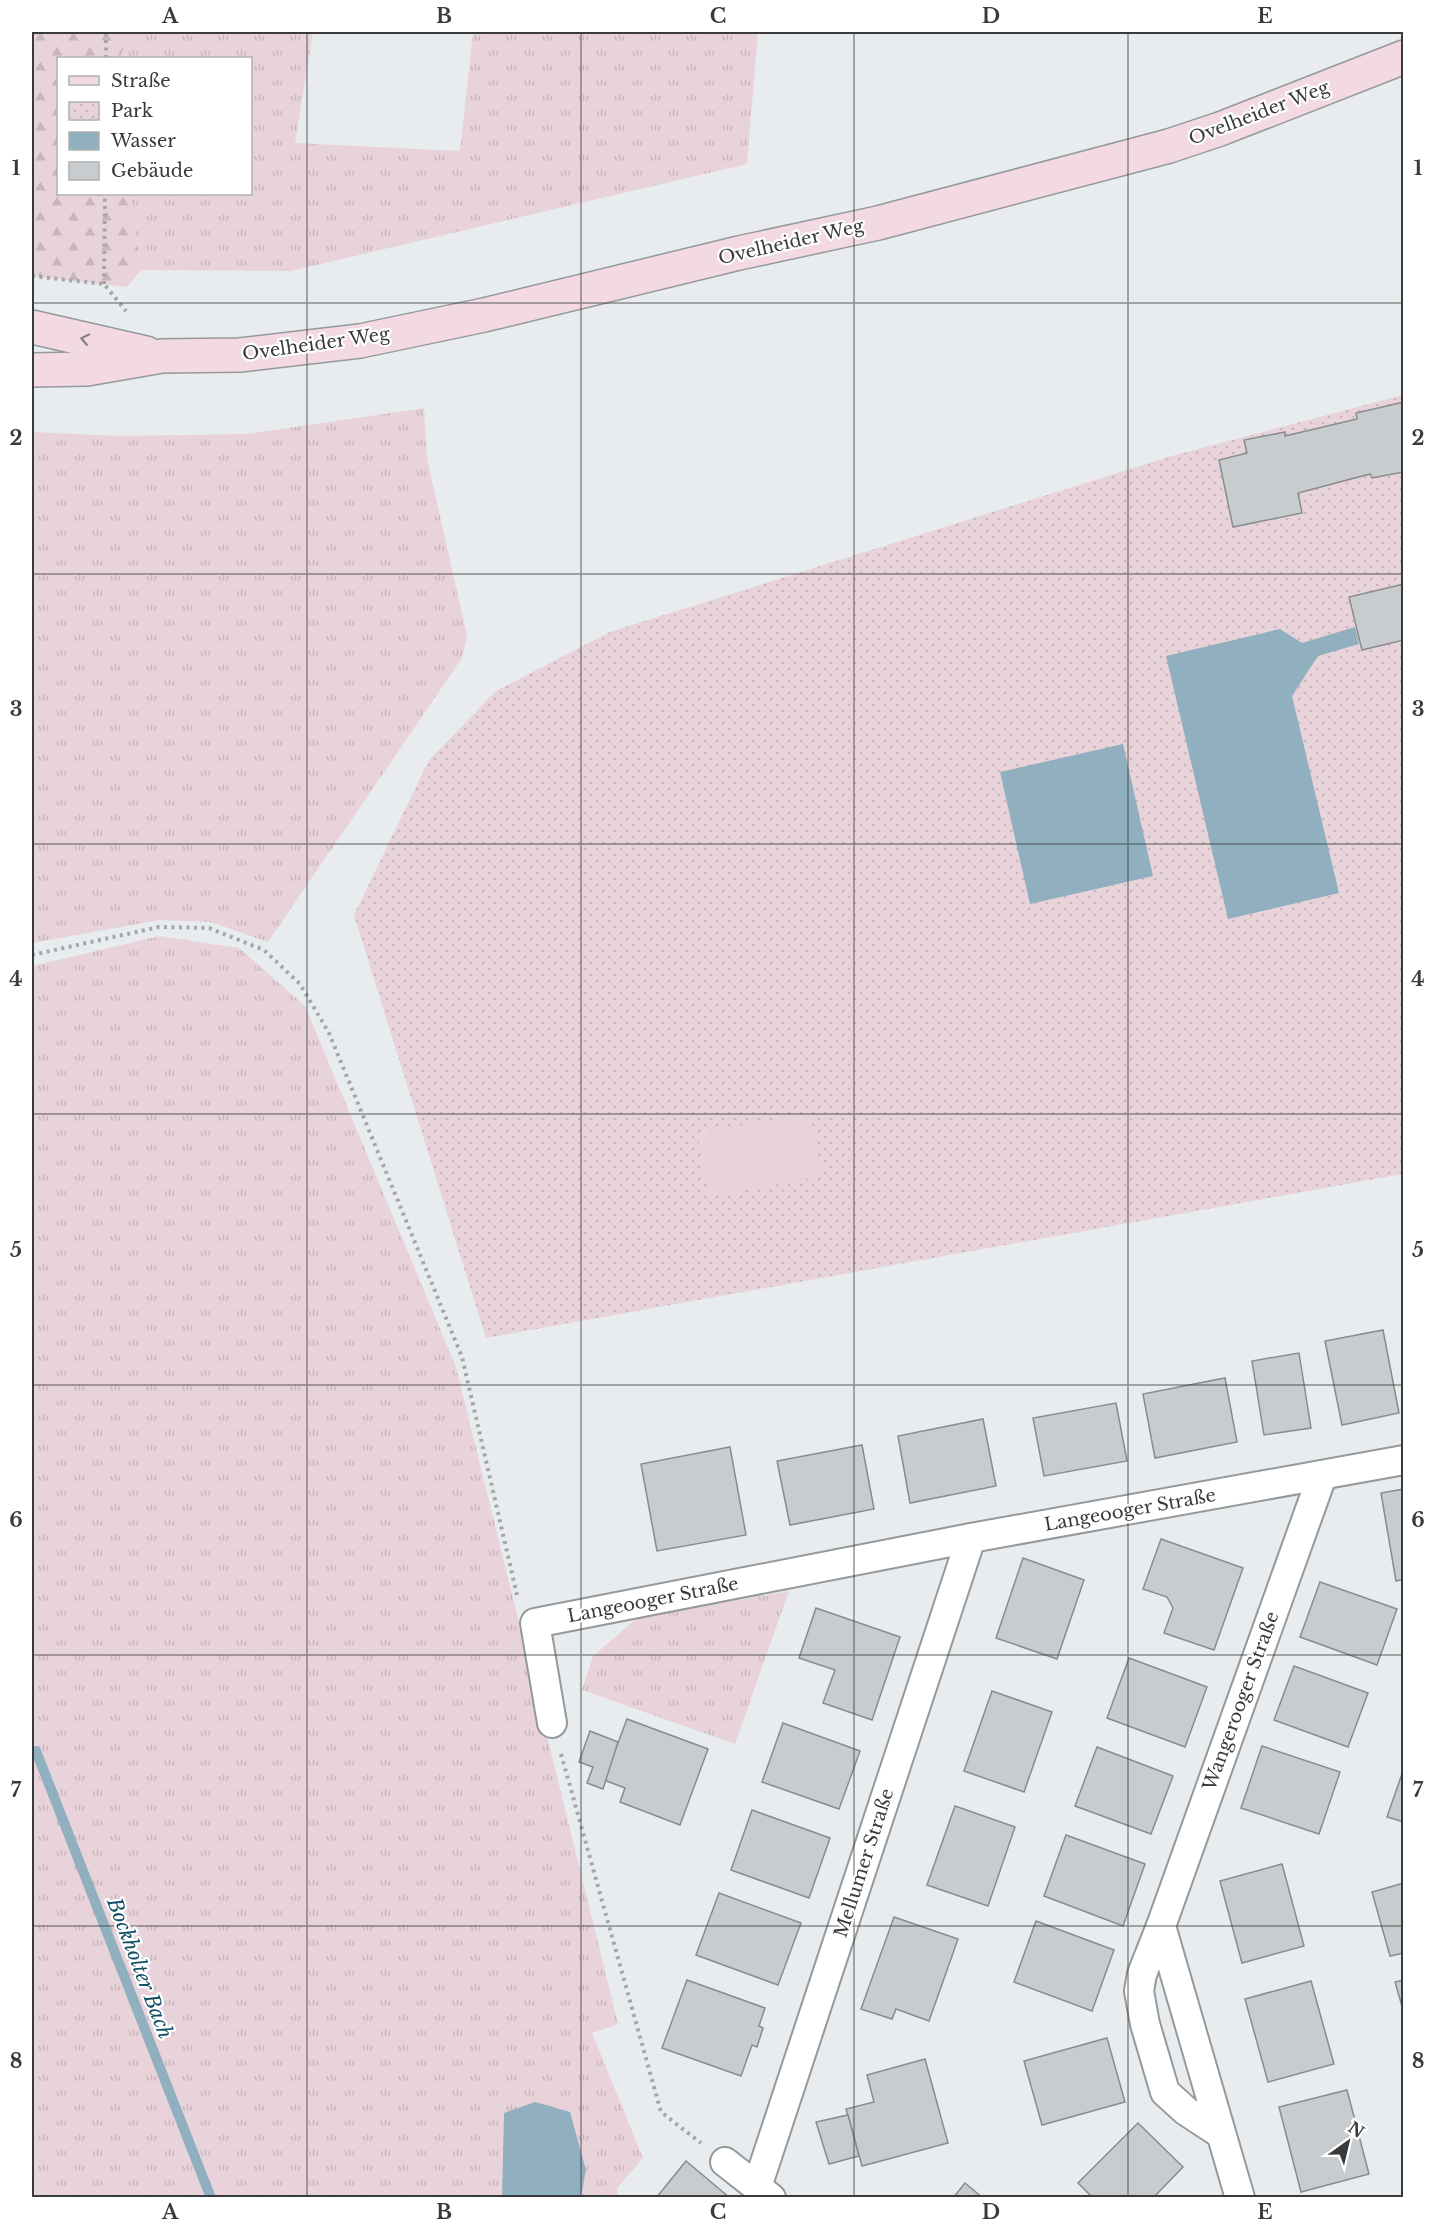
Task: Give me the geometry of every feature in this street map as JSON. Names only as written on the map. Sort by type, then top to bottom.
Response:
[{"type":"main road","name":"Ovelheider Weg","points":[[162,356],[240,355],[360,340],[484,315],[739,253],[878,223],[1169,146],[1220,129],[1404,57]]},
{"type":"main road","points":[[32,327],[162,356]]},
{"type":"main road","points":[[32,370],[87,369],[162,356]]},
{"type":"street","name":"Langeooger Straße","points":[[535,1623],[970,1538],[1404,1460]]},
{"type":"street","name":"Wangerooger Straße","points":[[1221,2134],[1186,2111],[1165,2092],[1145,2024],[1139,1992],[1142,1974],[1322,1476]]},
{"type":"street","name":"Mellumer Straße","points":[[764,2192],[970,1538]]},
{"type":"street","points":[[535,1623],[552,1723]]},
{"type":"street","points":[[1161,1926],[1240,2198]]},
{"type":"street","points":[[725,2162],[764,2192]]},
{"type":"path","points":[[106,32],[106,57]]},
{"type":"path","points":[[105,195],[104,284],[162,356]]},
{"type":"path","points":[[32,276],[104,284]]},
{"type":"path","points":[[32,955],[159,927],[209,928],[264,950],[300,984],[329,1033],[462,1357],[518,1599],[535,1623]]},
{"type":"path","points":[[552,1723],[662,2112],[725,2162]]},
{"type":"green space","points":[[33,32],[129,32],[120,57],[57,57],[57,195],[130,195],[141,270],[127,287],[32,276]]},
{"type":"green space","points":[[129,32],[313,32],[295,143],[460,151],[473,32],[758,32],[747,164],[291,271],[141,270],[130,195],[252,195],[252,57],[120,57]]},
{"type":"green space","points":[[1403,395],[1403,1174],[486,1338],[354,915],[429,760],[496,691],[610,632],[1168,457]]},
{"type":"green space","points":[[424,408],[427,459],[467,635],[462,658],[268,942],[211,922],[160,920],[32,943],[32,432],[118,436],[247,434]]},
{"type":"green space","points":[[160,936],[239,948],[305,1006],[456,1367],[618,2024],[592,2033],[643,2158],[617,2188],[618,2197],[32,2197],[32,966]]},
{"type":"green space","points":[[810,1113],[822,1176],[709,1197],[697,1133]]},
{"type":"green space","points":[[789,1591],[735,1744],[582,1690],[593,1656],[636,1619]]},
{"type":"water","points":[[1355,627],[1359,644],[1318,656],[1292,696],[1339,893],[1228,919],[1166,656],[1280,629],[1302,643]]},
{"type":"water","points":[[1123,744],[1153,876],[1030,904],[1000,772]]},
{"type":"water","points":[[535,2102],[570,2112],[586,2170],[581,2197],[502,2197],[504,2113]]},
{"type":"building","points":[[1404,402],[1404,472],[1372,478],[1370,474],[1298,493],[1302,513],[1233,527],[1219,460],[1247,453],[1244,440],[1285,432],[1285,436],[1357,419],[1356,413]]},
{"type":"building","points":[[1404,584],[1404,640],[1362,650],[1349,597]]},
{"type":"building","points":[[1383,1330],[1399,1413],[1342,1425],[1325,1341]]},
{"type":"building","points":[[1299,1353],[1311,1428],[1264,1435],[1252,1361]]},
{"type":"building","points":[[1225,1378],[1237,1442],[1155,1458],[1143,1394]]},
{"type":"building","points":[[1116,1403],[1127,1461],[1044,1476],[1033,1418]]},
{"type":"building","points":[[983,1419],[996,1486],[910,1503],[898,1436]]},
{"type":"building","points":[[862,1445],[874,1509],[790,1525],[777,1461]]},
{"type":"building","points":[[730,1447],[746,1535],[657,1551],[641,1464]]},
{"type":"building","points":[[1404,1489],[1404,1579],[1396,1581],[1381,1493]]},
{"type":"building","points":[[1161,1539],[1243,1568],[1214,1650],[1164,1633],[1173,1608],[1167,1597],[1143,1589]]},
{"type":"building","points":[[1023,1558],[1084,1580],[1057,1659],[996,1638]]},
{"type":"building","points":[[1320,1582],[1397,1609],[1377,1665],[1300,1637]]},
{"type":"building","points":[[816,1608],[900,1637],[872,1720],[823,1703],[835,1670],[799,1658]]},
{"type":"building","points":[[1129,1658],[1207,1687],[1185,1747],[1107,1718]]},
{"type":"building","points":[[1294,1666],[1368,1693],[1348,1747],[1274,1720]]},
{"type":"building","points":[[992,1691],[1052,1712],[1024,1792],[964,1771]]},
{"type":"building","points":[[627,1719],[708,1749],[680,1825],[620,1802],[625,1788],[604,1780]]},
{"type":"building","points":[[783,1723],[860,1751],[839,1809],[762,1782]]},
{"type":"building","points":[[590,1731],[618,1742],[603,1789],[587,1783],[593,1767],[579,1762]]},
{"type":"building","points":[[1262,1746],[1340,1772],[1319,1834],[1241,1808]]},
{"type":"building","points":[[1097,1747],[1173,1776],[1151,1834],[1075,1806]]},
{"type":"building","points":[[1404,1768],[1404,1822],[1387,1817]]},
{"type":"building","points":[[955,1806],[1015,1827],[988,1906],[927,1885]]},
{"type":"building","points":[[752,1810],[830,1838],[809,1898],[731,1870]]},
{"type":"building","points":[[1066,1835],[1145,1864],[1123,1926],[1044,1896]]},
{"type":"building","points":[[1282,1864],[1304,1946],[1242,1963],[1220,1881]]},
{"type":"building","points":[[1404,1883],[1404,1953],[1390,1956],[1372,1892]]},
{"type":"building","points":[[719,1893],[801,1923],[778,1985],[696,1955]]},
{"type":"building","points":[[894,1917],[958,1939],[929,2021],[896,2009],[892,2019],[861,2009]]},
{"type":"building","points":[[1036,1921],[1114,1950],[1092,2011],[1014,1982]]},
{"type":"building","points":[[687,1980],[765,2008],[759,2026],[763,2028],[757,2047],[752,2045],[741,2076],[662,2048]]},
{"type":"building","points":[[1404,1980],[1404,2013],[1395,1982]]},
{"type":"building","points":[[1311,1981],[1334,2064],[1268,2082],[1245,1999]]},
{"type":"building","points":[[1107,2038],[1125,2102],[1042,2125],[1024,2061]]},
{"type":"building","points":[[925,2059],[948,2143],[862,2166],[846,2109],[874,2102],[867,2075]]},
{"type":"building","points":[[1347,2090],[1369,2174],[1301,2192],[1279,2107]]},
{"type":"building","points":[[848,2115],[859,2156],[829,2164],[816,2122]]},
{"type":"building","points":[[1138,2123],[1183,2167],[1153,2198],[1093,2198],[1078,2183]]},
{"type":"building","points":[[686,2161],[730,2198],[656,2198]]},
{"type":"building","points":[[965,2183],[983,2198],[953,2198]]},
{"type":"waterway","name":"Bockholter Bach","points":[[36,1751],[211,2198]]}]
